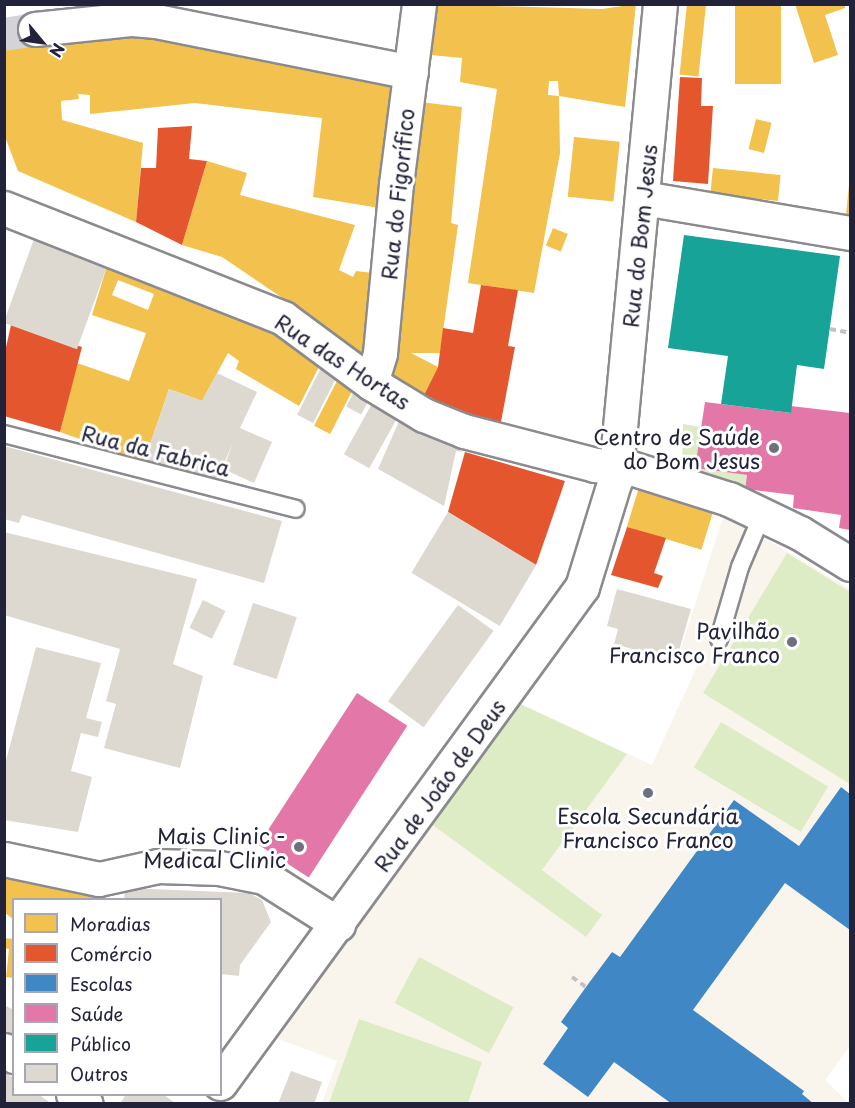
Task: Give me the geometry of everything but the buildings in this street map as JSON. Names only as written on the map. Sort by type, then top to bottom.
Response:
[{"type":"street","name":"Rua do Figorífico","points":[[371,384],[380,353],[396,184],[419,4]]},
{"type":"street","name":"Rua do Bom Jesus","points":[[616,467],[660,4]]},
{"type":"street","points":[[35,29],[132,19],[156,21],[411,72]]},
{"type":"street","points":[[643,198],[850,233]]},
{"type":"street","name":"Rua das Hortas","points":[[4,208],[283,318],[371,384],[424,415],[464,431],[692,487],[763,513],[850,564]]},
{"type":"street","points":[[4,227],[4,233]]},
{"type":"street","name":"Rua de João de Deus","points":[[222,1080],[582,587],[616,467]]},
{"type":"street","points":[[4,859],[99,879],[158,866],[219,868],[264,877],[338,924]]},
{"type":"lane","name":"Rua da Fabrica","points":[[4,434],[296,509]]},
{"type":"lane","points":[[719,639],[740,567],[763,513]]},
{"type":"path","points":[[830,329],[850,333]]},
{"type":"path","points":[[572,977],[586,987]]},
{"type":"shaded area","name":"Escola Secundária Francisco Franco","points":[[724,514],[850,589],[850,1046],[825,1080],[849,1103],[322,1103],[337,1061],[270,1036],[514,701],[652,765],[698,664],[677,661]]},
{"type":"green space","points":[[683,424],[701,427],[695,468],[747,475],[745,487],[682,464]]},
{"type":"green space","name":"Pavilhão Francisco Franco","points":[[787,553],[850,592],[850,784],[703,693]]},
{"type":"green space","points":[[514,701],[627,754],[542,870],[602,915],[586,937],[426,820]]},
{"type":"green space","points":[[721,722],[828,786],[801,832],[694,767]]},
{"type":"green space","points":[[419,957],[513,1007],[489,1053],[395,1003]]},
{"type":"green space","points":[[359,1019],[482,1062],[468,1103],[329,1103]]},
{"type":"tunnel","points":[[4,34],[35,29]]},
{"type":"place","name":"Centro de Saúde do Bom Jesus","points":[[774,448]]},
{"type":"place","name":"Pavilhão Francisco Franco","points":[[792,642]]},
{"type":"place","name":"Escola Secundária Francisco Franco","points":[[648,793]]},
{"type":"place","name":"Mais Clinic - Medical Clinic","points":[[299,847]]}]
